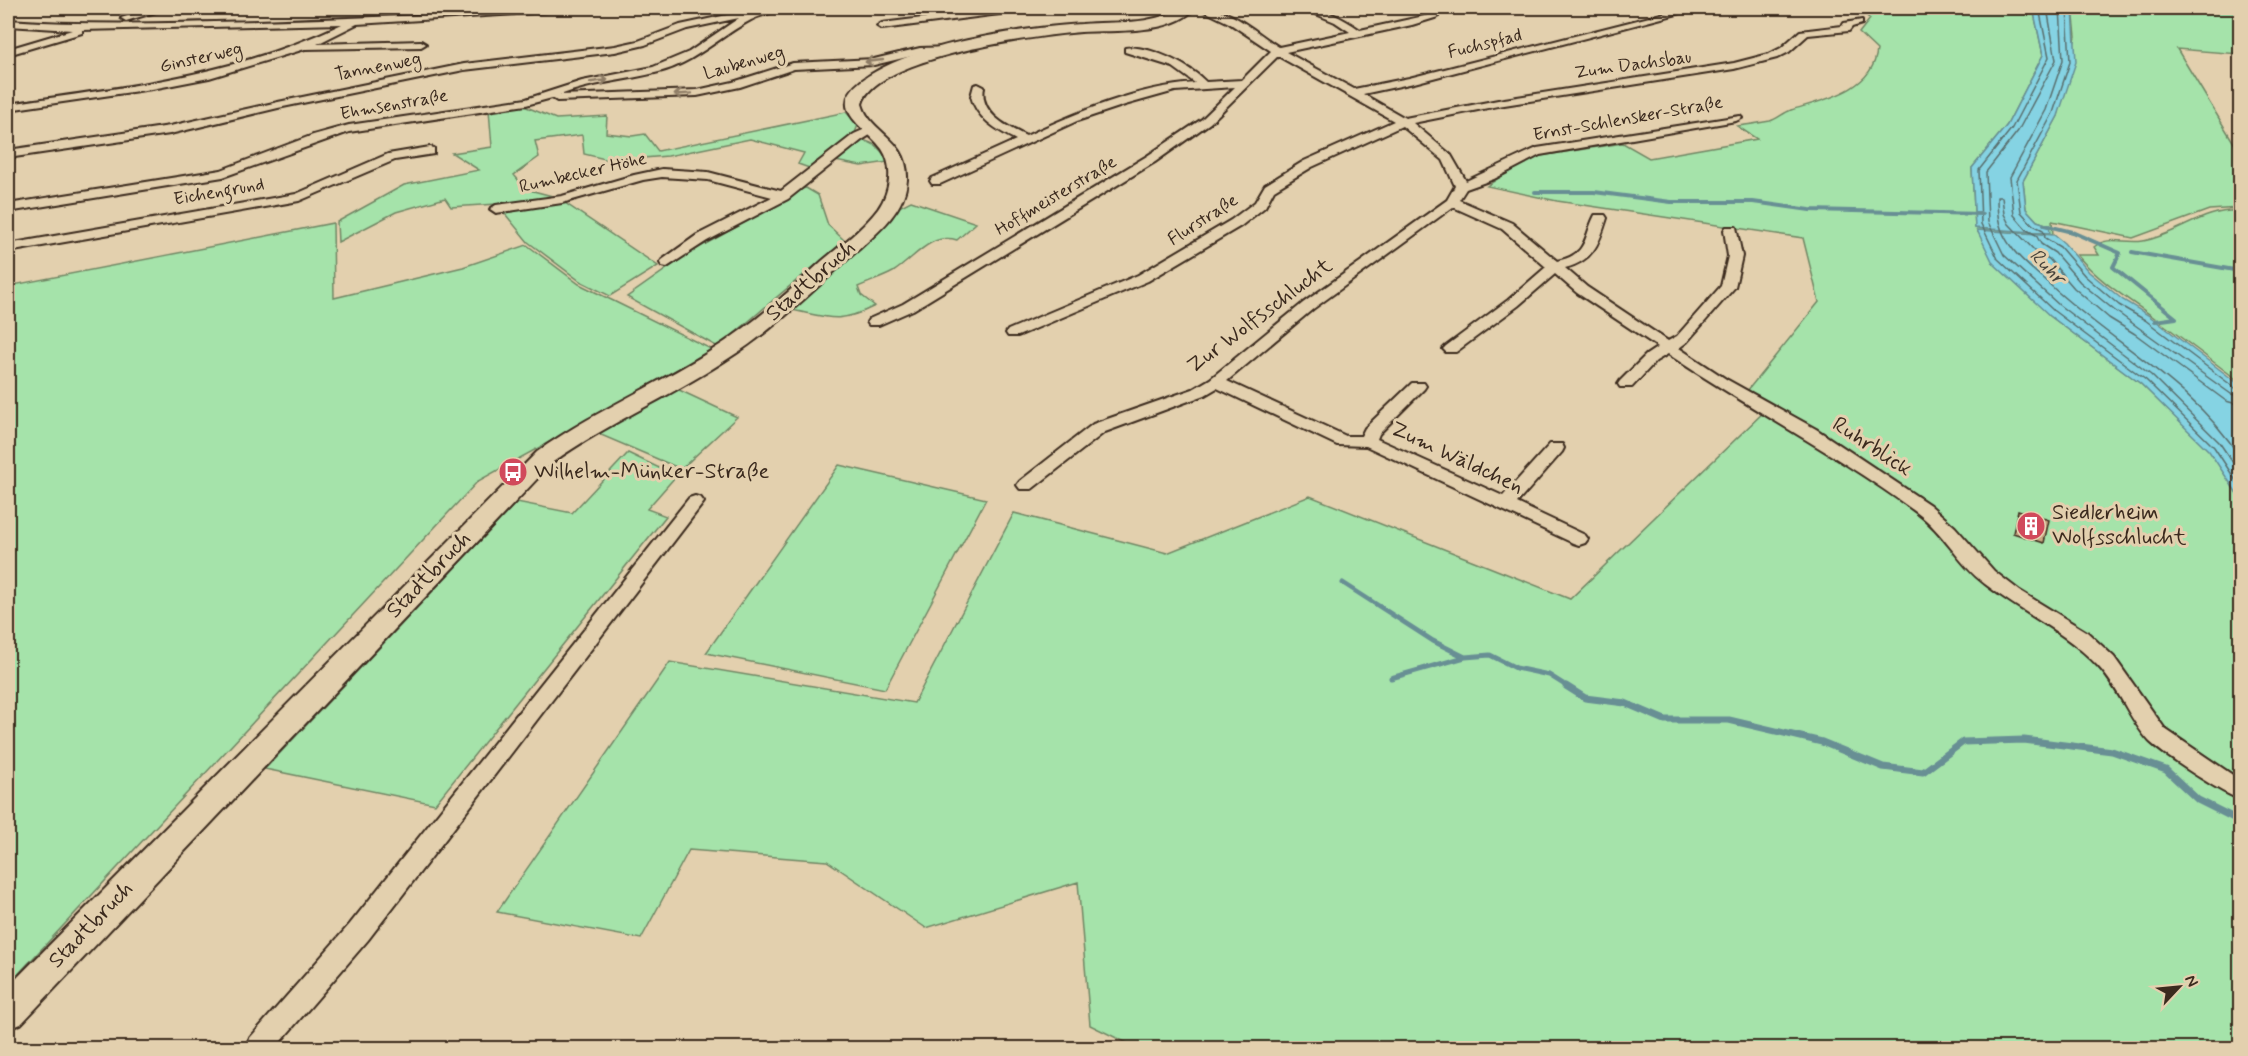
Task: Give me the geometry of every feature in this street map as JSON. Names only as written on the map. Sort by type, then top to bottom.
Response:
[{"type":"street","points":[[126,18],[164,8]]},
{"type":"street","name":"Ginsterweg","points":[[8,107],[186,80],[302,48],[357,20],[393,8]]},
{"type":"street","points":[[8,23],[90,26],[357,20],[461,16],[564,8]]},
{"type":"street","name":"Ehmsenstraße","points":[[8,208],[223,173],[252,165],[347,129],[543,99],[578,85],[643,74],[676,63],[755,12],[775,8]]},
{"type":"street","points":[[882,26],[1023,8]]},
{"type":"street","points":[[1203,8],[1227,17],[1277,51],[1402,122],[1445,155],[1457,170],[1461,186],[1452,202]]},
{"type":"street","points":[[1310,8],[1339,21],[1356,32]]},
{"type":"street","name":"Fuchspfad","points":[[1352,93],[1695,8]]},
{"type":"street","points":[[667,263],[702,238],[783,196],[858,137],[872,130],[862,122],[854,104],[861,89],[879,75],[900,65],[952,50],[1042,33],[1154,22],[1186,9],[1227,17]]},
{"type":"street","name":"Tannenweg","points":[[8,154],[170,130],[464,66],[615,50],[684,27],[755,12]]},
{"type":"street","points":[[936,181],[1073,119],[1121,103],[1174,88],[1203,84],[1245,83],[1277,51],[1356,32],[1412,22],[1434,15]]},
{"type":"street","name":"Zum Dachsbau","points":[[1402,122],[1498,103],[1734,66],[1779,53],[1811,31],[1845,29],[1848,25],[1858,22]]},
{"type":"street","points":[[8,52],[90,26]]},
{"type":"street","points":[[302,48],[421,44]]},
{"type":"street","name":"Laubenweg","points":[[543,99],[697,93],[736,85],[793,66],[874,62],[920,51],[952,50]]},
{"type":"street","points":[[1129,50],[1178,64],[1189,70],[1203,84]]},
{"type":"street","name":"Hoffmeisterstraße","points":[[874,322],[908,307],[1151,159],[1206,121],[1245,83]]},
{"type":"street","points":[[978,87],[975,95],[980,109],[1010,133],[1024,140]]},
{"type":"street","name":"Ernst-Schlensker-Straße","points":[[1461,186],[1479,183],[1514,162],[1537,152],[1736,118]]},
{"type":"street","name":"Flurstraße","points":[[1013,333],[1143,278],[1236,223],[1260,204],[1269,188],[1308,164],[1402,122]]},
{"type":"street","name":"Stadtbruch","points":[[8,1012],[533,468],[577,434],[708,362],[746,337],[872,228],[887,211],[898,184],[897,163],[889,146],[872,130]]},
{"type":"street","name":"Eichengrund","points":[[8,248],[299,197],[392,157],[430,151]]},
{"type":"street","name":"Rumbecker Höhe","points":[[496,209],[580,195],[663,172],[706,176],[783,196]]},
{"type":"street","name":"Ruhrblick","points":[[1452,202],[1507,226],[1582,290],[1667,348],[1720,382],[1810,433],[1924,509],[1949,531],[1987,576],[2013,596],[2080,637],[2108,662],[2157,735],[2225,782],[2241,790]]},
{"type":"street","name":"Zur Wolfsschlucht","points":[[1026,485],[1099,428],[1199,392],[1216,382],[1308,306],[1452,202]]},
{"type":"street","points":[[1451,349],[1513,303],[1555,266],[1572,262],[1586,251],[1593,243],[1600,218]]},
{"type":"street","points":[[1626,384],[1651,358],[1683,339],[1728,287],[1735,256],[1731,230]]},
{"type":"street","name":"Zum Wäldchen","points":[[1216,382],[1343,441],[1368,441],[1579,539]]},
{"type":"street","points":[[1368,441],[1371,432],[1418,386]]},
{"type":"street","points":[[1505,505],[1556,448]]},
{"type":"street","points":[[258,1048],[359,932],[695,502]]},
{"type":"green space","points":[[1859,8],[2033,8],[2043,55],[2007,125],[1972,168],[1975,228],[2049,233],[2049,225],[2037,221],[2026,209],[2023,181],[2058,116],[2076,36],[2073,8],[2240,8],[2240,54],[2177,49],[2240,153],[2240,208],[2209,210],[2133,238],[2052,221],[2053,235],[1977,231],[2050,316],[2141,384],[2210,451],[2240,498],[2240,1048],[1137,1048],[1090,1025],[1078,882],[926,928],[827,861],[689,850],[641,939],[497,912],[670,662],[914,703],[1014,513],[1167,553],[1310,496],[1570,599],[1769,407],[1747,391],[1819,302],[1803,238],[1557,201],[1487,186],[1520,164],[1540,156],[1623,143],[1649,158],[1757,139],[1737,126],[1770,121],[1791,110],[1844,92],[1866,75],[1873,64],[1877,50],[1859,33],[1870,19]]},
{"type":"green space","points":[[524,106],[556,119],[607,116],[606,133],[632,136],[645,134],[658,151],[846,112],[858,125],[853,138],[874,145],[888,162],[861,166],[825,159],[812,169],[798,164],[804,153],[750,139],[668,156],[643,158],[634,166],[584,154],[582,135],[535,141],[539,157],[514,175],[526,189],[556,197],[658,266],[610,296],[580,281],[528,242],[497,204],[451,207],[445,198],[396,212],[338,242],[337,222],[404,185],[479,170],[452,153],[492,147],[489,110]]},
{"type":"green space","points":[[806,188],[818,195],[828,225],[843,239],[843,245],[795,281],[718,347],[627,297],[691,252],[789,198],[796,190]]},
{"type":"green space","points":[[911,201],[976,223],[957,240],[947,239],[930,243],[893,272],[858,287],[861,295],[875,306],[863,312],[834,318],[792,310],[901,206]]},
{"type":"green space","points":[[2240,211],[2240,382],[2113,288],[2077,255],[2099,255],[2094,247],[2105,241],[2143,241],[2215,214]]},
{"type":"green space","points":[[333,223],[334,298],[463,267],[527,245],[579,284],[715,351],[478,481],[8,985],[8,286]]},
{"type":"green space","points":[[677,389],[737,417],[681,469],[594,432]]},
{"type":"green space","points":[[628,453],[676,476],[647,509],[666,516],[435,804],[265,769],[517,502],[572,513]]},
{"type":"green space","points":[[839,465],[986,499],[885,689],[706,653]]},
{"type":"water","points":[[2033,8],[2073,8],[2076,62],[2058,116],[2023,181],[2026,209],[2037,221],[2049,225],[2050,233],[1975,228],[1972,168],[2007,125],[2043,55]]},
{"type":"water","name":"Ruhr","points":[[1977,230],[2054,235],[2089,272],[2123,300],[2148,315],[2240,385],[2240,498],[2209,451],[2141,384],[2050,316],[1993,263]]},
{"type":"building","name":"Siedlerheim Wolfsschlucht","points":[[2018,510],[2049,520],[2044,543],[2013,533]]},
{"type":"waterway","points":[[1535,192],[1594,192],[1671,202],[1753,202],[1810,210],[1982,214]]},
{"type":"waterway","points":[[2044,225],[2072,232],[2120,253],[2113,267],[2176,318],[2155,321]]},
{"type":"waterway","points":[[2132,252],[2240,271]]},
{"type":"waterway","points":[[1343,583],[1433,641],[1465,657]]},
{"type":"waterway","points":[[1465,657],[1490,655],[1516,668],[1549,675],[1568,687]]},
{"type":"waterway","points":[[1391,678],[1465,657]]},
{"type":"waterway","points":[[1566,686],[1585,698],[1625,703],[1665,720],[1729,720],[1822,742],[1883,767],[1923,772],[1963,742],[2024,740],[2112,751],[2166,770],[2198,800],[2240,821]]},
{"type":"place","name":"Wilhelm-Münker-Straße","points":[[513,472]]},
{"type":"place","name":"Siedlerheim Wolfsschlucht","points":[[2031,526]]}]
